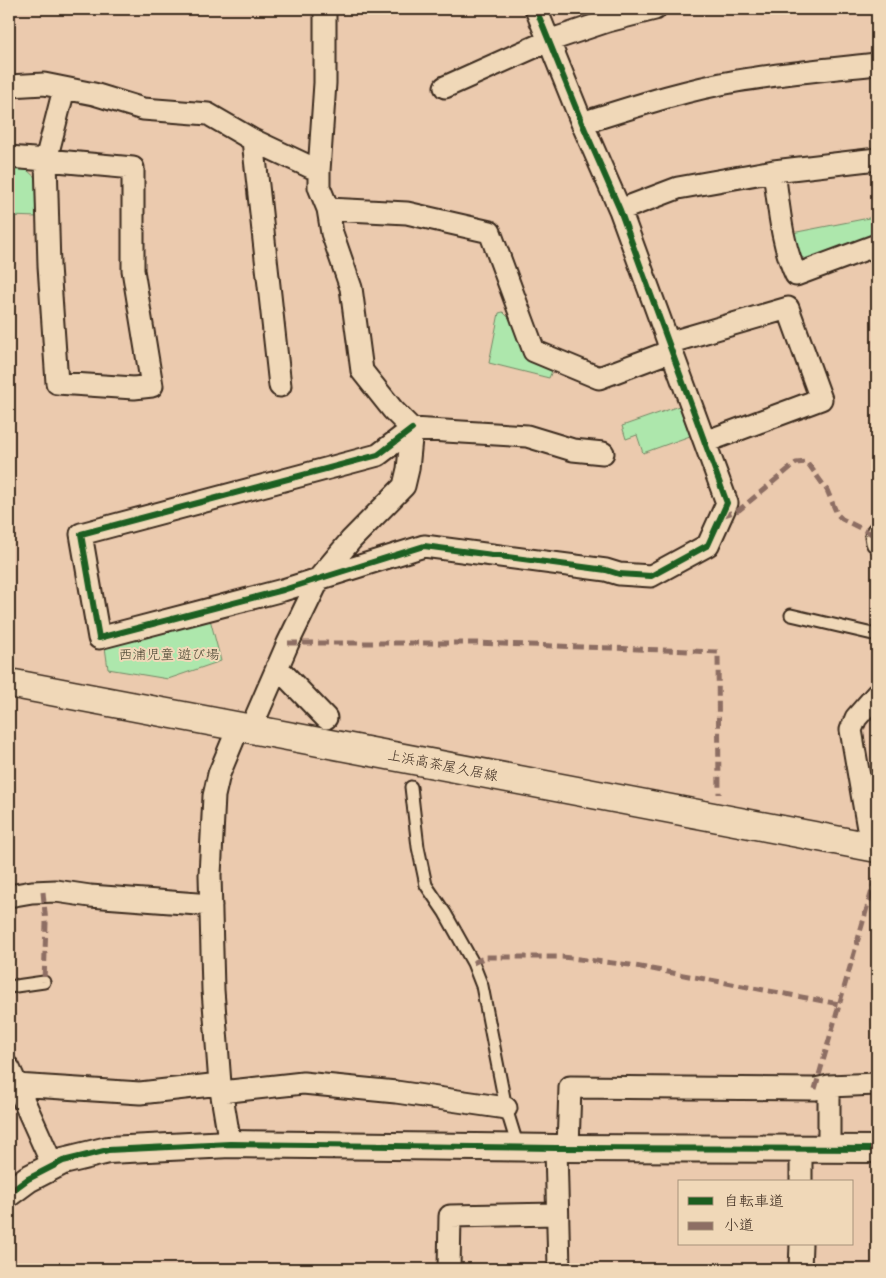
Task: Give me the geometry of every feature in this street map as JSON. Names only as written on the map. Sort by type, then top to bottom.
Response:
[{"type":"main road","name":"上浜高茶屋久居線","points":[[9,683],[874,847]]},
{"type":"street","points":[[325,9],[325,83],[319,187],[328,209],[332,233],[352,288],[362,371],[393,410],[412,429]]},
{"type":"street","points":[[536,9],[582,124],[620,210],[727,503],[708,544],[651,576],[619,574],[606,570],[424,546],[283,590],[99,638],[81,534],[378,455],[412,429],[527,436],[572,450],[603,453]]},
{"type":"street","points":[[444,87],[548,41],[608,21],[655,9]]},
{"type":"street","points":[[582,124],[658,99],[727,83],[791,73],[877,64]]},
{"type":"street","points":[[9,86],[44,84],[94,94],[143,108],[208,114],[253,140],[319,171]]},
{"type":"street","points":[[9,157],[46,160],[133,168],[133,270],[152,386],[134,388],[58,383],[49,266],[46,160],[64,89]]},
{"type":"street","points":[[253,140],[280,386]]},
{"type":"street","points":[[620,210],[678,188],[774,171],[877,159]]},
{"type":"street","points":[[774,171],[783,236],[788,256],[796,275],[874,246],[877,252]]},
{"type":"street","points":[[328,209],[407,213],[490,232],[534,352],[599,378],[669,347],[788,308],[821,399],[705,442]]},
{"type":"street","points":[[230,1144],[220,1088],[213,990],[210,905],[214,796],[218,774],[277,667],[320,577],[351,540],[404,486],[408,469],[412,429]]},
{"type":"street","points":[[877,533],[877,542]]},
{"type":"street","points":[[277,667],[326,718]]},
{"type":"street","points":[[874,847],[851,730],[856,718],[877,694]]},
{"type":"street","points":[[9,896],[32,892],[56,891],[90,896],[210,905]]},
{"type":"street","points":[[13,1076],[140,1093],[304,1083],[396,1092],[506,1108]]},
{"type":"street","points":[[13,1076],[53,1166]]},
{"type":"street","points":[[559,1269],[557,1214],[565,1087],[816,1089],[829,1086],[877,1084]]},
{"type":"street","points":[[829,1086],[829,1150]]},
{"type":"street","points":[[9,1193],[28,1179],[63,1161],[108,1150],[230,1144],[801,1150],[877,1149]]},
{"type":"street","points":[[801,1150],[801,1180]]},
{"type":"street","points":[[449,1269],[450,1216],[557,1214]]},
{"type":"street","points":[[800,1246],[800,1269]]},
{"type":"lane","points":[[791,615],[877,634]]},
{"type":"lane","points":[[411,787],[418,847],[426,884],[445,913],[473,963],[482,986],[506,1108],[518,1147]]},
{"type":"lane","points":[[9,987],[44,982]]},
{"type":"green space","points":[[9,168],[27,170],[37,179],[38,217],[9,216]]},
{"type":"green space","points":[[874,217],[877,236],[810,261],[799,256],[792,233]]},
{"type":"green space","points":[[503,312],[511,320],[526,359],[552,371],[549,378],[489,363],[499,313]]},
{"type":"green space","points":[[679,406],[690,436],[643,453],[637,435],[626,439],[622,426]]},
{"type":"green space","name":"西浦児童 遊び場","points":[[210,619],[221,661],[168,679],[108,669],[105,647]]},
{"type":"marked path","points":[[722,516],[739,510],[796,463],[807,462],[827,490],[837,514],[842,519],[876,536]]},
{"type":"marked path","points":[[288,643],[475,643],[718,652],[719,794]]},
{"type":"marked path","points":[[815,1089],[877,873]]},
{"type":"marked path","points":[[43,892],[46,923],[44,982]]},
{"type":"marked path","points":[[473,963],[486,957],[562,957],[630,965],[839,1004]]},
{"type":"cycle path","points":[[412,429],[378,455],[81,534],[99,638],[283,590],[424,546],[606,570],[619,574],[651,576],[708,545],[727,503],[620,210],[582,123],[536,9]]},
{"type":"cycle path","points":[[9,1193],[28,1179],[63,1161],[108,1150],[230,1144],[877,1149]]}]
